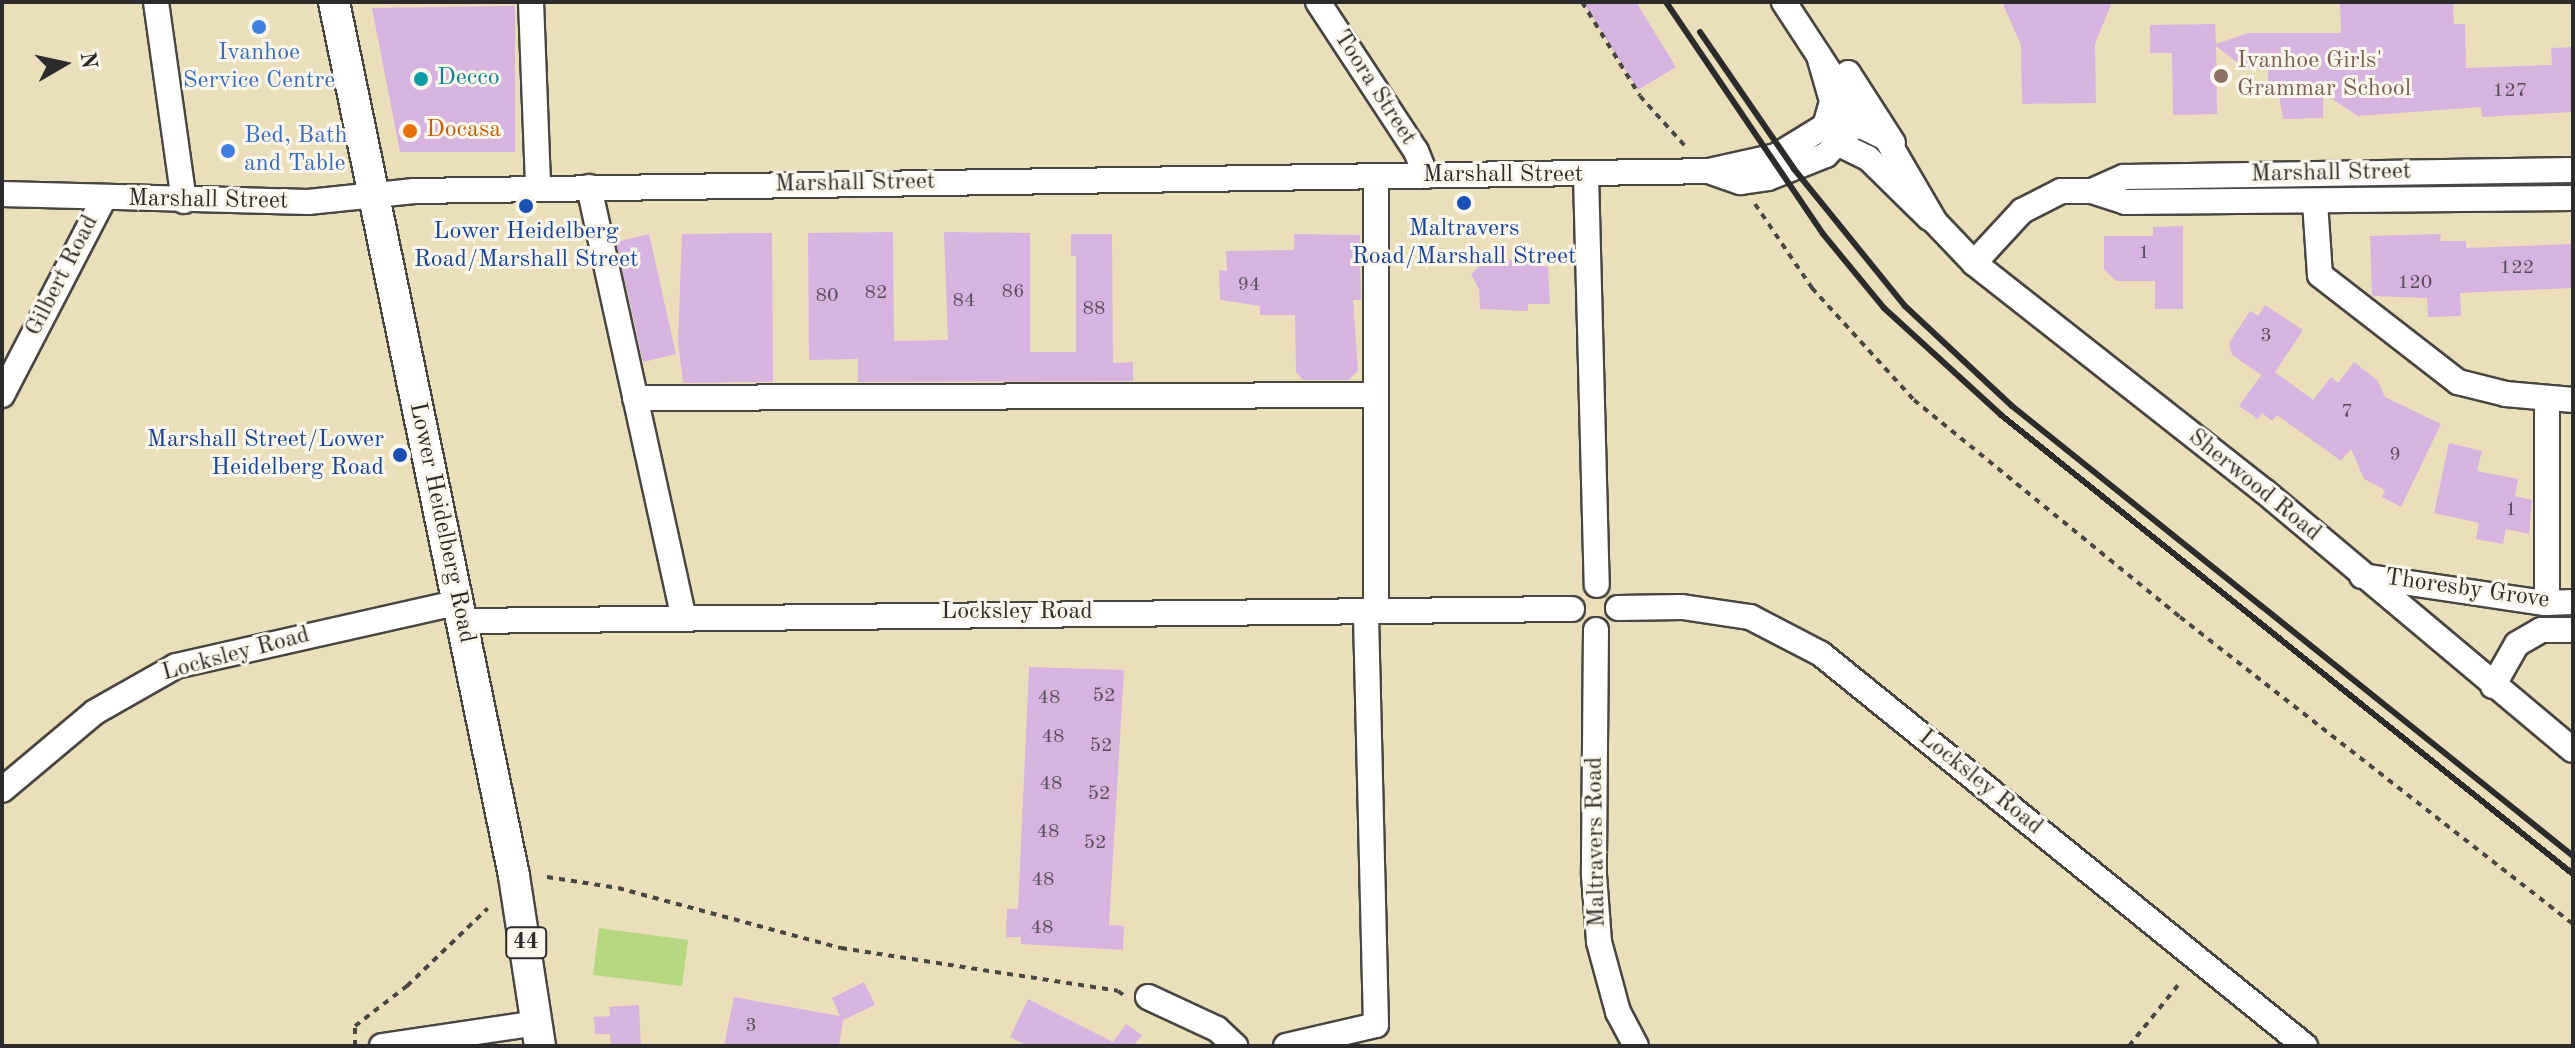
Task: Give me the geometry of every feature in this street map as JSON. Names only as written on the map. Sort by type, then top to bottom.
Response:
[{"type":"main road","name":"Lower Heidelberg Road","points":[[334,2],[371,195],[521,913],[539,1035]]},
{"type":"street","points":[[156,2],[184,201]]},
{"type":"street","points":[[531,2],[538,188]]},
{"type":"street","name":"Toora Street","points":[[1318,2],[1416,151],[1426,176]]},
{"type":"street","points":[[1740,182],[1794,169],[1840,130],[1850,103],[1784,2]]},
{"type":"street","points":[[1813,47],[1855,81],[1903,163]]},
{"type":"street","name":"Marshall Street","points":[[2,194],[103,200],[308,202],[371,195],[538,188],[1709,171],[1783,154],[1840,130]]},
{"type":"street","name":"Sherwood Road","points":[[1840,130],[1886,138],[1935,222]]},
{"type":"street","name":"Sherwood Road","points":[[1840,130],[1901,196],[1935,222],[1974,263],[2264,491],[2573,750]]},
{"type":"street","name":"Marshall Street","points":[[1974,263],[2017,216],[2042,197],[2092,191],[2124,177],[2573,170]]},
{"type":"street","name":"Marshall Street","points":[[1709,171],[1740,182]]},
{"type":"street","points":[[1586,175],[1597,585]]},
{"type":"street","points":[[1286,1046],[1376,1025],[1371,610],[1376,395],[1376,177]]},
{"type":"street","points":[[589,187],[683,616]]},
{"type":"street","name":"Marshall Street","points":[[2092,191],[2125,202],[2573,198]]},
{"type":"street","name":"Gilbert Road","points":[[2,395],[103,200]]},
{"type":"street","points":[[2315,202],[2320,275],[2458,382],[2547,400],[2573,400]]},
{"type":"street","points":[[635,398],[1376,395]]},
{"type":"street","points":[[2547,400],[2547,603]]},
{"type":"street","name":"Thoresby Grove","points":[[2362,576],[2547,603],[2573,602]]},
{"type":"street","points":[[1597,585],[1610,590],[1618,608],[1611,624],[1596,630],[1577,622],[1572,609],[1582,589],[1597,585]]},
{"type":"street","name":"Locksley Road","points":[[1618,608],[1682,607],[1750,617],[1821,654],[2305,1046]]},
{"type":"street","name":"Locksley Road","points":[[2,790],[95,712],[176,666],[459,612],[683,616],[1572,609]]},
{"type":"street","name":"Maltravers Road","points":[[1596,630],[1594,875],[1599,942],[1618,1012],[1636,1046]]},
{"type":"street","name":"Thoresby Grove","points":[[2493,686],[2517,644],[2541,630],[2573,630]]},
{"type":"street","points":[[1138,998],[1217,1029],[1235,1046]]},
{"type":"street","points":[[382,1046],[539,1035]]},
{"type":"path","points":[[1582,2],[1640,96],[1686,147]]},
{"type":"path","points":[[1740,182],[1812,288],[1914,400],[2573,924]]},
{"type":"path","points":[[547,877],[618,888],[841,948],[1118,991],[1138,998]]},
{"type":"path","points":[[355,1046],[355,1026],[407,986],[488,908]]},
{"type":"path","points":[[2129,1046],[2178,985]]},
{"type":"green space","points":[[599,928],[688,940],[682,986],[593,975]]},
{"type":"building","points":[[1583,2],[1636,2],[1676,67],[1638,90]]},
{"type":"building","points":[[2002,2],[2112,2],[2095,44],[2096,103],[2022,104],[2021,45]]},
{"type":"building","points":[[2340,2],[2453,2],[2454,24],[2465,24],[2466,68],[2552,65],[2551,48],[2573,47],[2573,112],[2482,117],[2481,107],[2358,116],[2323,93],[2323,118],[2283,119],[2277,84],[2268,84],[2268,65],[2246,69],[2216,46],[2217,114],[2173,115],[2172,53],[2150,53],[2150,25],[2215,24],[2216,44],[2248,33],[2341,33]]},
{"type":"building","name":"Decco","points":[[515,6],[515,152],[400,152],[372,8]]},
{"type":"building","points":[[2183,226],[2183,309],[2155,309],[2155,281],[2116,281],[2104,269],[2104,236],[2153,236],[2153,227]]},
{"type":"building","points":[[893,232],[894,341],[948,340],[944,232],[1030,233],[1030,352],[1076,352],[1076,256],[1071,256],[1071,234],[1112,234],[1113,363],[1133,362],[1133,381],[858,382],[858,359],[809,360],[808,233]]},
{"type":"building","points":[[772,233],[773,382],[683,383],[678,342],[682,234]]},
{"type":"building","points":[[649,234],[676,354],[643,362],[616,242]]},
{"type":"building","points":[[1294,234],[1360,235],[1361,300],[1353,300],[1358,371],[1348,380],[1303,380],[1296,372],[1295,315],[1260,315],[1260,306],[1220,300],[1219,270],[1227,271],[1226,251],[1294,250]]},
{"type":"building","points":[[2441,234],[2440,241],[2466,241],[2466,248],[2573,244],[2573,288],[2460,293],[2461,316],[2428,317],[2427,298],[2372,296],[2370,236]]},
{"type":"building","points":[[1507,259],[1548,267],[1550,304],[1528,304],[1528,311],[1480,309],[1479,289],[1471,274],[1480,266],[1507,265]]},
{"type":"building","points":[[2265,305],[2303,330],[2275,372],[2313,400],[2331,377],[2338,383],[2354,362],[2378,381],[2385,397],[2441,424],[2401,507],[2382,497],[2385,490],[2364,479],[2351,449],[2341,461],[2277,415],[2272,421],[2262,413],[2258,419],[2239,406],[2261,375],[2232,355],[2229,343],[2250,311],[2258,316]]},
{"type":"building","points":[[2449,443],[2482,451],[2477,471],[2518,479],[2515,496],[2532,500],[2529,534],[2506,529],[2503,544],[2476,539],[2479,523],[2434,513]]},
{"type":"building","points":[[1029,667],[1124,670],[1109,925],[1124,926],[1123,950],[1021,944],[1021,937],[1006,937],[1007,909],[1018,909]]},
{"type":"building","points":[[864,982],[875,1005],[843,1020],[839,1046],[724,1046],[734,997],[840,1016],[832,998]]},
{"type":"building","points":[[1028,999],[1113,1042],[1126,1024],[1142,1035],[1133,1046],[1028,1046],[1010,1037]]},
{"type":"building","points":[[639,1005],[641,1046],[611,1046],[610,1034],[595,1034],[594,1017],[610,1016],[609,1007]]},
{"type":"railway","points":[[1666,2],[1823,234],[1884,308],[2001,415],[2573,874]]},
{"type":"railway","points":[[1700,32],[1794,169],[1905,306],[2012,406],[2573,856]]},
{"type":"place","name":"Ivanhoe Service Centre","points":[[259,27]]},
{"type":"place","name":"Ivanhoe Girls' Grammar School","points":[[2221,76]]},
{"type":"place","name":"Decco","points":[[421,79]]},
{"type":"place","name":"Docasa","points":[[410,131]]},
{"type":"place","name":"Bed, Bath and Table","points":[[228,151]]},
{"type":"place","name":"Maltravers Road/Marshall Street","points":[[1464,203]]},
{"type":"place","name":"Lower Heidelberg Road/Marshall Street","points":[[526,206]]},
{"type":"place","name":"Marshall Street/Lower Heidelberg Road","points":[[400,455]]}]
